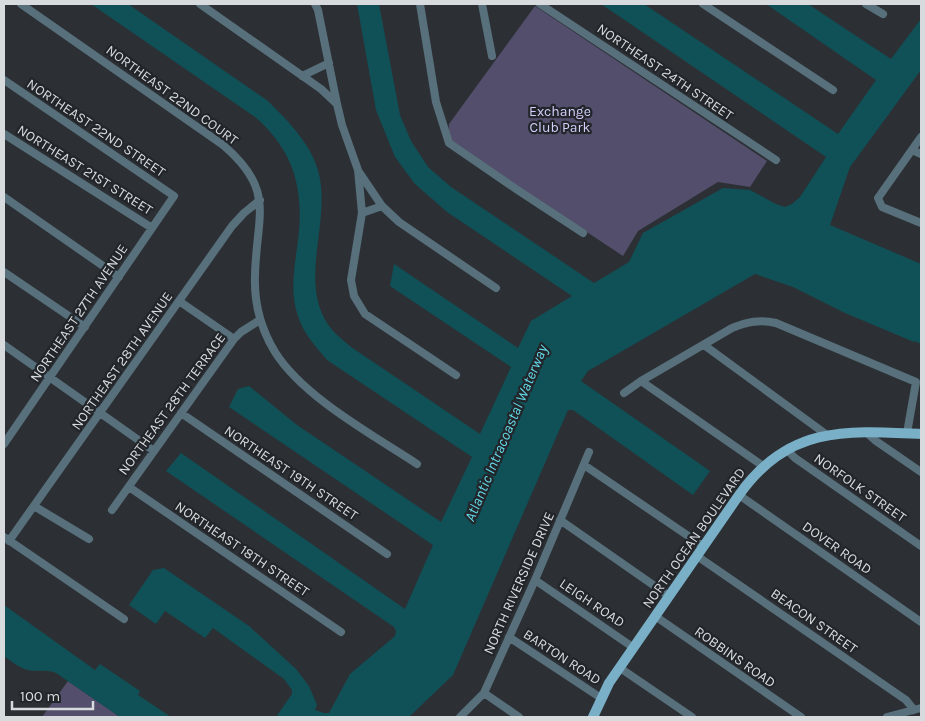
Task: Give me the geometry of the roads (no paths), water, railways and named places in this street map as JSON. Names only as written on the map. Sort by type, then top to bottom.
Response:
[{"type":"main road","name":"NORTH OCEAN BOULEVARD","points":[[593,717],[601,698],[655,616],[748,482],[763,466],[805,441],[839,432],[921,434]]},
{"type":"street","name":"NORTHEAST 22ND COURT","points":[[21,4],[223,145],[238,158],[256,185],[260,200],[260,223],[255,276],[256,300],[260,320],[275,352],[290,372],[324,402],[417,464]]},
{"type":"street","points":[[200,4],[321,89],[337,104]]},
{"type":"street","points":[[315,4],[342,125],[358,170],[382,206],[405,227],[496,288]]},
{"type":"street","points":[[420,4],[436,102],[449,143],[583,233]]},
{"type":"street","points":[[482,4],[492,56]]},
{"type":"street","name":"NORTHEAST 24TH STREET","points":[[540,4],[776,160]]},
{"type":"street","points":[[703,4],[833,90]]},
{"type":"street","points":[[866,4],[883,14]]},
{"type":"street","points":[[302,76],[329,63]]},
{"type":"street","name":"NORTHEAST 22ND STREET","points":[[4,80],[174,196]]},
{"type":"street","name":"NORTHEAST 21ST STREET","points":[[4,134],[152,228]]},
{"type":"street","points":[[921,137],[878,198],[882,207],[921,223]]},
{"type":"street","points":[[912,150],[921,154]]},
{"type":"street","points":[[358,170],[362,213],[351,280],[358,305],[365,314],[456,375]]},
{"type":"street","name":"NORTHEAST 27TH AVENUE","points":[[4,444],[174,196]]},
{"type":"street","points":[[4,197],[119,277]]},
{"type":"street","name":"NORTHEAST 28TH AVENUE","points":[[7,539],[34,506],[232,226],[260,200]]},
{"type":"street","points":[[362,213],[382,206]]},
{"type":"street","points":[[4,272],[85,327]]},
{"type":"street","points":[[179,301],[234,339]]},
{"type":"street","name":"NORTHEAST 28TH TERRACE","points":[[112,510],[234,339],[241,332],[260,320]]},
{"type":"street","points":[[624,393],[641,381],[732,328],[745,323],[766,321],[776,323],[916,382],[907,433]]},
{"type":"street","points":[[4,345],[154,451]]},
{"type":"street","name":"NORFOLK STREET","points":[[704,345],[827,435]]},
{"type":"street","points":[[641,381],[763,466]]},
{"type":"street","name":"NORTHEAST 19TH STREET","points":[[181,413],[387,554]]},
{"type":"street","points":[[866,432],[921,472]]},
{"type":"street","name":"NORFOLK STREET","points":[[787,450],[795,458],[921,546]]},
{"type":"street","name":"NORTH RIVERSIDE DRIVE","points":[[460,717],[484,693],[590,452]]},
{"type":"street","points":[[584,465],[704,546]]},
{"type":"street","name":"NORTHEAST 18TH STREET","points":[[129,487],[341,632]]},
{"type":"street","name":"DOVER ROAD","points":[[739,495],[921,622]]},
{"type":"street","points":[[34,506],[88,539]]},
{"type":"street","points":[[560,520],[669,596]]},
{"type":"street","points":[[7,539],[124,619]]},
{"type":"street","name":"BEACON STREET","points":[[697,556],[918,709]]},
{"type":"street","name":"LEIGH ROAD","points":[[535,580],[634,648]]},
{"type":"street","name":"ROBBINS ROAD","points":[[655,616],[801,717]]},
{"type":"street","name":"BARTON ROAD","points":[[509,637],[601,698]]},
{"type":"street","points":[[620,668],[692,717]]},
{"type":"street","points":[[484,693],[519,717]]},
{"type":"street","points":[[887,717],[918,709]]},
{"type":"water","name":"Atlantic Intracoastal Waterway","points":[[91,4],[128,4],[268,101],[285,118],[307,146],[313,157],[320,179],[322,198],[321,218],[315,278],[317,297],[323,315],[334,332],[351,347],[480,434],[511,367],[390,286],[394,264],[518,348],[531,321],[572,296],[447,212],[415,184],[395,157],[376,110],[357,4],[379,4],[400,115],[411,141],[428,167],[451,187],[594,283],[629,262],[643,233],[723,188],[750,190],[785,207],[792,204],[800,197],[826,157],[601,4],[644,4],[838,134],[876,80],[766,4],[808,4],[891,59],[921,19],[921,70],[850,167],[830,225],[921,264],[921,344],[845,313],[793,287],[755,274],[588,371],[581,381],[710,471],[693,495],[573,410],[568,410],[453,675],[409,717],[276,717],[292,694],[292,690],[284,679],[213,628],[205,638],[165,611],[156,624],[129,605],[153,570],[164,568],[249,626],[296,669],[309,686],[317,705],[315,710],[324,713],[329,713],[350,674],[395,636],[396,631],[394,627],[166,471],[181,453],[405,609],[433,545],[229,407],[238,389],[249,386],[297,425],[441,522],[472,457],[327,360],[306,334],[298,316],[293,290],[300,210],[295,176],[289,160],[269,131],[255,117]]},
{"type":"water","points":[[4,605],[95,670],[100,664],[140,691],[138,695],[171,717],[120,717],[56,673],[28,670],[15,664],[4,656]]},
{"type":"park label","name":"Exchange Club Park","points":[[560,120]]}]
